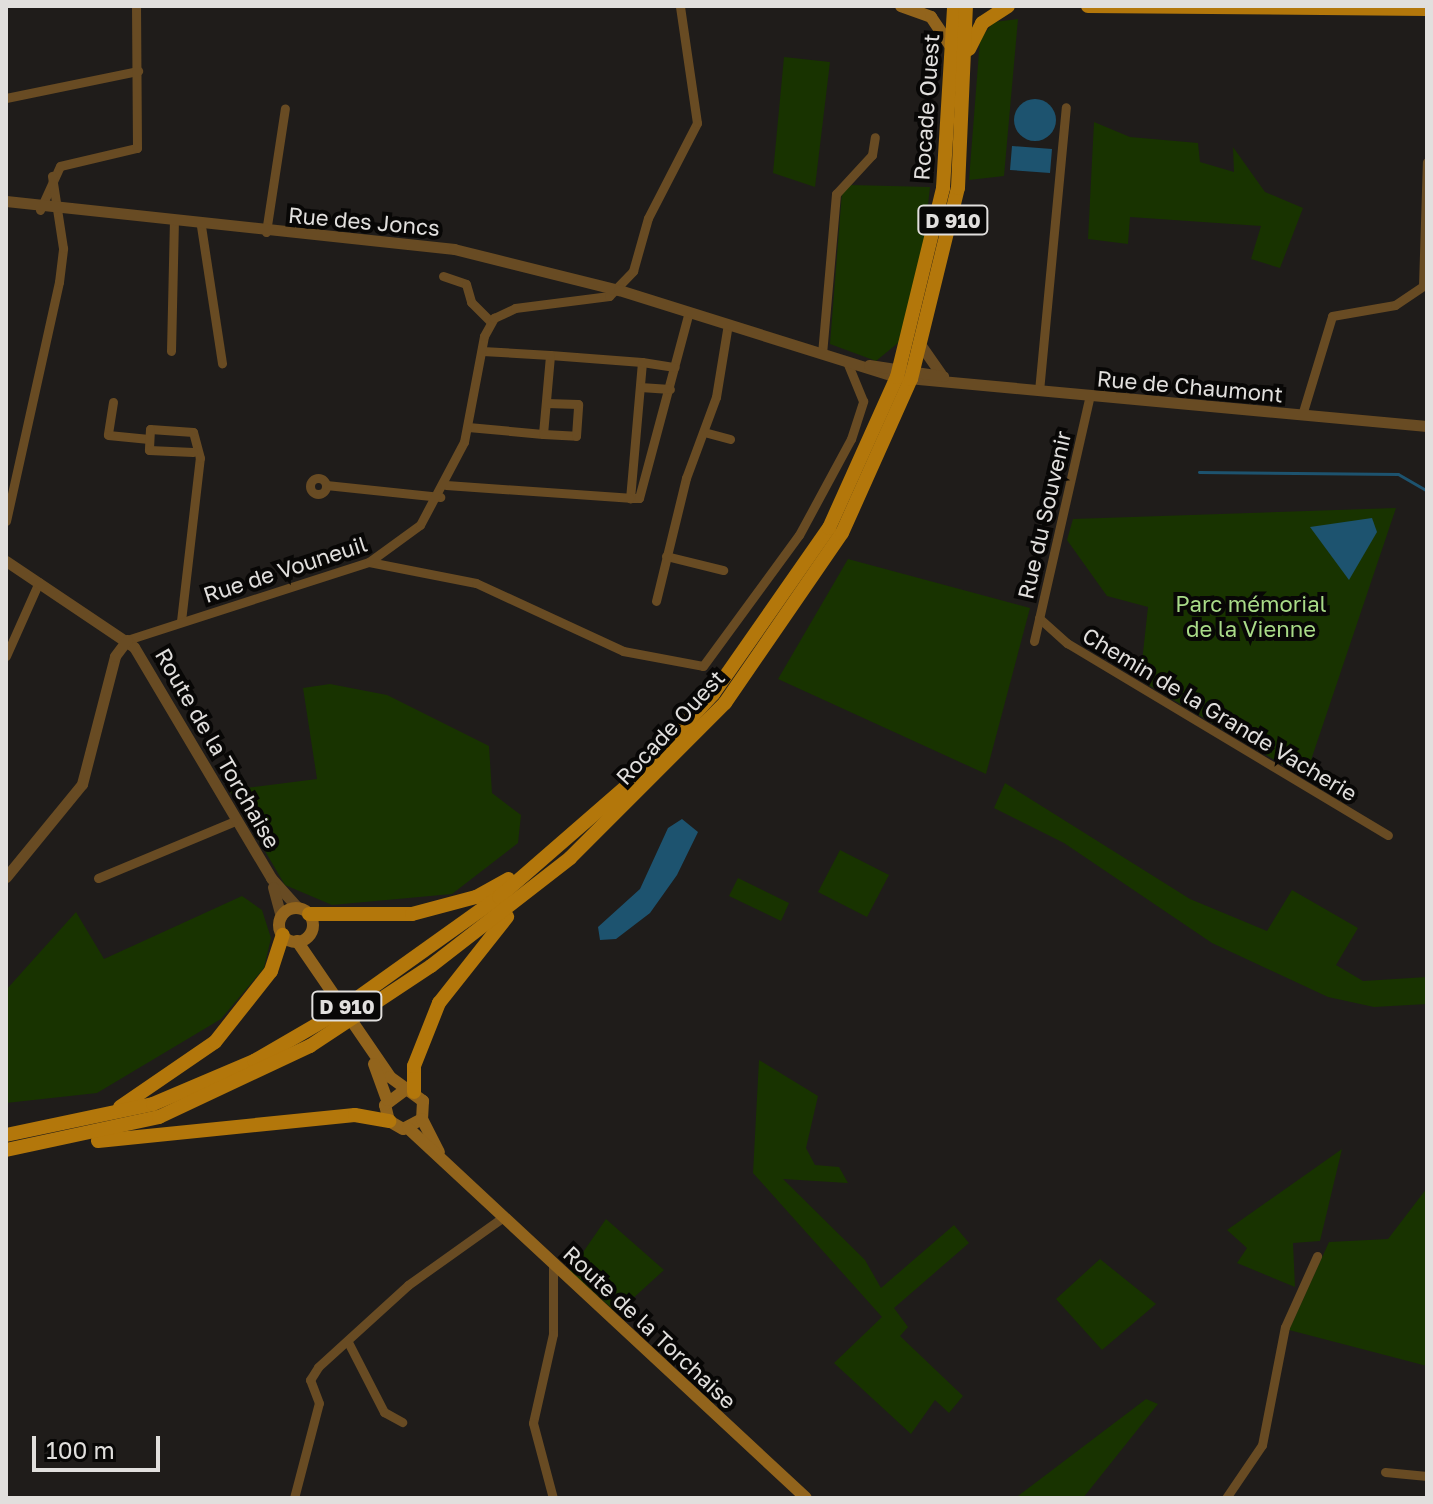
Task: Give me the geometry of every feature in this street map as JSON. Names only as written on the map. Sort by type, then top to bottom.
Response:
[{"type":"main road","points":[[901,6],[931,17],[960,53]]},
{"type":"main road","name":"Rocade Ouest","points":[[6,1135],[40,1133],[180,1094],[303,1033],[470,919],[611,801],[713,694],[777,611],[847,492],[905,373],[922,347],[958,188],[960,53],[954,6]]},
{"type":"main road","name":"Rocade Ouest","points":[[6,1150],[66,1142],[185,1108],[286,1060],[431,966],[570,858],[698,734],[774,640],[860,499],[905,373],[937,227],[966,6]]},
{"type":"main road","name":"D 910","points":[[960,53],[982,23],[1008,6]]},
{"type":"main road","points":[[1088,6],[1427,9]]},
{"type":"main road","points":[[325,974],[290,938],[281,917],[304,911],[384,917],[476,897],[611,801]]},
{"type":"main road","points":[[410,1090],[419,1049],[457,974],[570,858]]},
{"type":"main road","points":[[304,911],[325,974],[365,1043],[387,1100],[389,1121]]},
{"type":"main road","points":[[40,1133],[125,1105],[193,1061],[271,971],[290,938],[311,932]]},
{"type":"main road","points":[[365,1043],[410,1090]]},
{"type":"main road","points":[[387,1100],[410,1090]]},
{"type":"main road","name":"Route de la Torchaise","points":[[410,1090],[422,1119],[466,1185]]},
{"type":"main road","points":[[66,1142],[355,1115],[408,1128],[422,1119]]},
{"type":"main road","name":"Route de la Torchaise","points":[[408,1128],[502,1218],[527,1234],[553,1264],[806,1498]]},
{"type":"street","points":[[443,276],[466,284],[471,302],[491,322],[515,308],[599,299],[619,290],[695,130],[686,16],[680,6]]},
{"type":"street","points":[[686,16],[691,6]]},
{"type":"street","points":[[40,206],[52,176],[64,163],[137,148],[138,7]]},
{"type":"street","points":[[6,98],[138,71]]},
{"type":"street","points":[[1039,391],[1066,107]]},
{"type":"street","points":[[266,232],[285,108]]},
{"type":"street","points":[[822,354],[836,194],[872,155],[875,137]]},
{"type":"street","points":[[1302,415],[1332,316],[1395,305],[1423,286],[1427,162]]},
{"type":"street","points":[[6,521],[59,282],[58,208],[52,176]]},
{"type":"street","name":"Rue des Joncs","points":[[6,204],[201,226],[454,249],[619,290]]},
{"type":"street","points":[[171,351],[174,223]]},
{"type":"street","points":[[201,226],[222,363]]},
{"type":"street","name":"Rue de Chaumont","points":[[619,290],[852,364],[905,373],[1089,398],[1427,426]]},
{"type":"street","points":[[446,485],[630,498],[646,494],[689,312]]},
{"type":"street","name":"Rue de Vouneuil","points":[[127,640],[369,562],[411,534],[440,497],[468,427],[482,351],[491,322]]},
{"type":"street","points":[[656,601],[666,556],[704,432],[728,324]]},
{"type":"street","points":[[922,347],[951,379]]},
{"type":"street","points":[[482,351],[675,367]]},
{"type":"street","points":[[543,434],[550,355]]},
{"type":"street","points":[[630,498],[642,362]]},
{"type":"street","points":[[369,562],[476,583],[623,651],[703,666],[799,535],[851,439],[863,401],[852,364]]},
{"type":"street","points":[[640,387],[670,389]]},
{"type":"street","name":"Rue du Souvenir","points":[[1034,641],[1089,398]]},
{"type":"street","points":[[113,402],[108,435],[149,439]]},
{"type":"street","points":[[468,427],[576,436],[578,404],[546,403]]},
{"type":"street","points":[[181,621],[199,500],[200,458],[193,452],[149,450],[150,429],[193,432],[193,452]]},
{"type":"street","points":[[704,432],[730,439]]},
{"type":"street","points":[[326,485],[440,497]]},
{"type":"street","points":[[666,556],[723,570]]},
{"type":"street","points":[[6,561],[127,640],[115,656],[86,777],[6,877]]},
{"type":"street","points":[[6,656],[39,582]]},
{"type":"street","name":"Chemin de la Grande Vacherie","points":[[1039,618],[1067,643],[1388,835]]},
{"type":"street","name":"Route de la Torchaise","points":[[127,640],[271,878],[304,911]]},
{"type":"street","points":[[98,878],[237,820]]},
{"type":"street","name":"Route de la Torchaise","points":[[271,878],[281,917]]},
{"type":"street","points":[[294,1498],[319,1403],[310,1380],[408,1285],[502,1218]]},
{"type":"street","points":[[1226,1498],[1262,1445],[1285,1327],[1317,1256]]},
{"type":"street","points":[[553,1264],[553,1334],[533,1423],[553,1498]]},
{"type":"street","points":[[348,1342],[384,1412],[402,1422]]},
{"type":"street","points":[[1385,1472],[1427,1476]]},
{"type":"green space","points":[[1018,19],[1004,176],[969,180],[980,39],[994,22]]},
{"type":"green space","points":[[784,57],[830,62],[815,187],[773,173]]},
{"type":"green space","points":[[1094,122],[1130,137],[1198,143],[1200,162],[1234,172],[1233,147],[1265,192],[1303,208],[1280,268],[1251,259],[1261,226],[1130,217],[1128,244],[1088,239]]},
{"type":"green space","points":[[851,185],[930,187],[922,258],[898,343],[876,361],[830,344],[842,192]]},
{"type":"green space","name":"Parc mémorial de la Vienne","points":[[1396,508],[1305,778],[1140,680],[1148,607],[1107,596],[1067,540],[1073,519]]},
{"type":"green space","points":[[848,559],[1030,608],[986,774],[778,679]]},
{"type":"green space","points":[[330,684],[387,695],[489,746],[492,793],[521,815],[518,843],[452,894],[332,905],[285,885],[229,790],[317,779],[303,688]]},
{"type":"green space","points":[[1005,783],[1190,899],[1267,931],[1292,890],[1358,928],[1336,965],[1363,981],[1427,977],[1427,1004],[1374,1007],[1328,997],[1212,943],[1064,843],[994,808]]},
{"type":"green space","points":[[840,850],[889,875],[867,917],[818,892]]},
{"type":"green space","points":[[738,878],[789,903],[781,921],[729,896]]},
{"type":"green space","points":[[242,896],[262,910],[271,938],[264,968],[221,1019],[97,1093],[6,1103],[6,990],[76,912],[104,959]]},
{"type":"green space","points":[[759,1060],[818,1096],[806,1148],[815,1165],[839,1167],[848,1183],[783,1179],[865,1260],[881,1288],[954,1225],[969,1243],[894,1308],[908,1327],[900,1336],[963,1396],[949,1413],[935,1400],[911,1434],[834,1363],[882,1317],[753,1173]]},
{"type":"green space","points":[[1342,1149],[1320,1241],[1293,1243],[1295,1287],[1237,1263],[1247,1248],[1227,1230]]},
{"type":"green space","points":[[1427,1188],[1427,1366],[1289,1330],[1329,1242],[1388,1239]]},
{"type":"green space","points":[[606,1219],[664,1270],[617,1313],[570,1271]]},
{"type":"green space","points":[[1100,1259],[1156,1304],[1102,1350],[1056,1299]]},
{"type":"green space","points":[[1146,1399],[1158,1404],[1083,1498],[1018,1496]]},
{"type":"water","points":[[1035,99],[1050,105],[1056,120],[1050,135],[1035,141],[1020,135],[1014,120],[1020,105]]},
{"type":"water","points":[[1012,146],[1052,149],[1050,173],[1010,170]]},
{"type":"water","points":[[1372,518],[1377,532],[1349,580],[1310,527]]},
{"type":"water","points":[[682,819],[698,832],[677,875],[650,913],[616,939],[600,940],[598,927],[640,889],[668,828]]},
{"type":"waterway","points":[[1199,472],[1398,474],[1427,491]]}]
